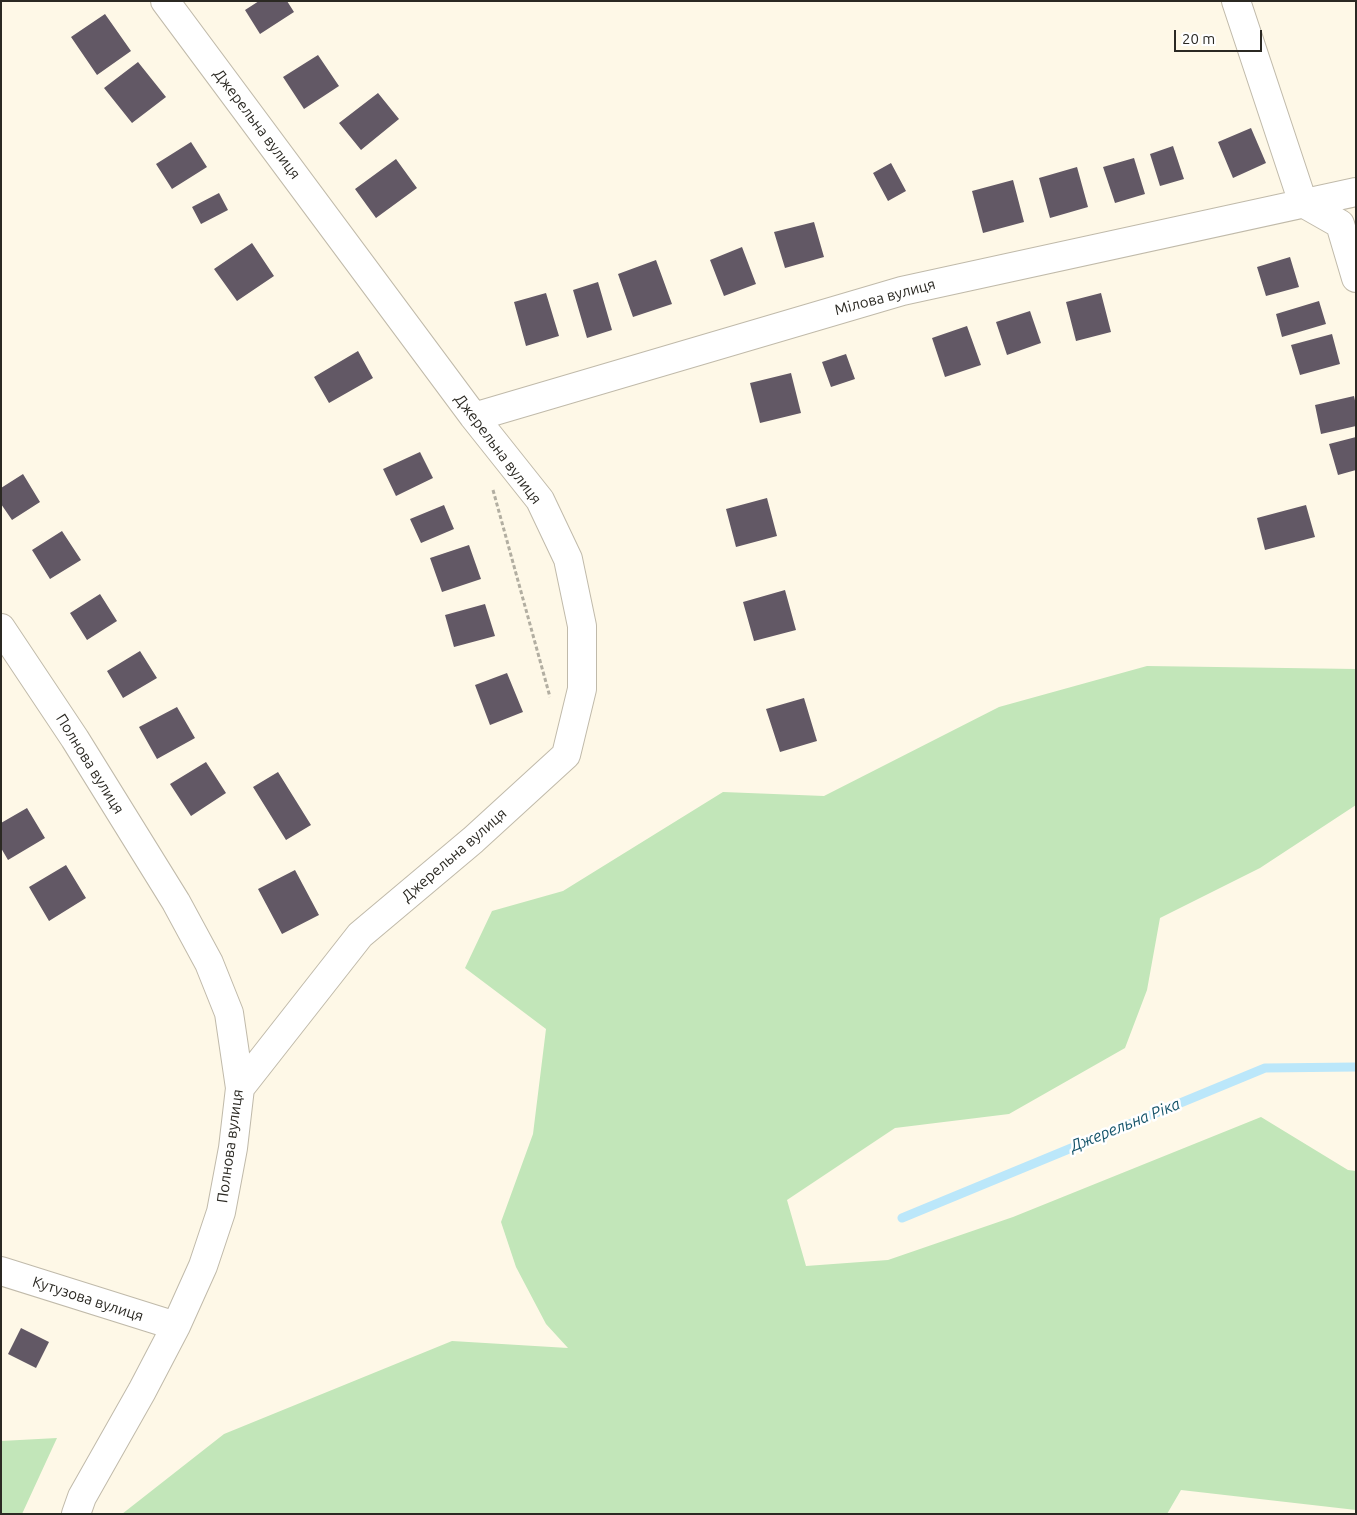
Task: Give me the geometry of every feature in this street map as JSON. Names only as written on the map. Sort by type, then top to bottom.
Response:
[{"type":"street","name":"Джерельна вулиця","points":[[165,1],[474,417],[540,500],[568,559],[582,626],[582,689],[566,755],[473,840],[360,935],[240,1088]]},
{"type":"street","points":[[1236,1],[1303,203],[1340,224],[1356,278]]},
{"type":"street","name":"Мілова вулиця","points":[[474,417],[902,291],[1356,192]]},
{"type":"street","name":"Полнова вулиця","points":[[1,628],[75,739],[161,878],[209,963],[228,1013],[240,1088],[233,1148],[221,1212],[203,1266],[176,1326],[82,1498],[76,1514]]},
{"type":"street","name":"Кутузова вулиця","points":[[1,1271],[176,1326]]},
{"type":"path","points":[[491,483],[550,699]]},
{"type":"green space","points":[[1147,666],[1356,669],[1356,805],[1260,868],[1160,918],[1147,990],[1125,1048],[1009,1114],[895,1128],[787,1200],[806,1266],[888,1260],[1013,1217],[1261,1117],[1348,1170],[1356,1171],[1356,1510],[1181,1490],[1167,1514],[122,1514],[224,1434],[452,1341],[568,1348],[546,1324],[516,1267],[501,1222],[533,1134],[546,1029],[465,968],[492,911],[563,891],[723,792],[824,796],[999,707]]},
{"type":"green space","points":[[57,1438],[22,1514],[1,1514],[1,1441]]},
{"type":"building","points":[[259,1],[287,1],[294,12],[260,34],[245,10]]},
{"type":"building","points":[[105,14],[131,51],[97,75],[71,37]]},
{"type":"building","points":[[318,55],[339,86],[304,109],[283,77]]},
{"type":"building","points":[[138,62],[166,97],[132,123],[104,88]]},
{"type":"building","points":[[378,93],[399,119],[361,150],[339,123]]},
{"type":"building","points":[[1251,128],[1266,163],[1233,178],[1218,142]]},
{"type":"building","points":[[191,142],[207,167],[172,189],[156,164]]},
{"type":"building","points":[[1173,146],[1184,179],[1160,186],[1150,154]]},
{"type":"building","points":[[1134,158],[1145,194],[1115,203],[1103,167]]},
{"type":"building","points":[[396,159],[417,188],[376,218],[355,189]]},
{"type":"building","points":[[891,163],[906,191],[888,201],[873,173]]},
{"type":"building","points":[[1077,167],[1088,207],[1050,218],[1039,178]]},
{"type":"building","points":[[1013,180],[1024,222],[983,233],[972,191]]},
{"type":"building","points":[[219,193],[228,210],[201,224],[192,207]]},
{"type":"building","points":[[814,222],[824,257],[785,268],[774,232]]},
{"type":"building","points":[[252,243],[274,276],[237,301],[214,269]]},
{"type":"building","points":[[742,247],[756,284],[724,296],[710,260]]},
{"type":"building","points":[[1290,257],[1299,287],[1266,296],[1257,267]]},
{"type":"building","points":[[656,260],[672,304],[633,317],[618,274]]},
{"type":"building","points":[[598,282],[612,330],[587,338],[573,290]]},
{"type":"building","points":[[546,293],[559,336],[526,346],[514,302]]},
{"type":"building","points":[[1101,293],[1111,332],[1076,341],[1066,302]]},
{"type":"building","points":[[1319,301],[1326,324],[1282,337],[1276,314]]},
{"type":"building","points":[[1030,311],[1041,343],[1007,355],[996,322]]},
{"type":"building","points":[[967,326],[981,365],[945,377],[932,338]]},
{"type":"building","points":[[1332,334],[1340,364],[1300,375],[1291,345]]},
{"type":"building","points":[[358,351],[373,378],[329,403],[314,377]]},
{"type":"building","points":[[846,354],[855,379],[831,387],[822,362]]},
{"type":"building","points":[[791,373],[801,413],[760,423],[750,383]]},
{"type":"building","points":[[1354,396],[1356,426],[1321,434],[1315,405]]},
{"type":"building","points":[[1356,437],[1356,470],[1338,475],[1329,444]]},
{"type":"building","points":[[420,452],[433,478],[396,496],[383,469]]},
{"type":"building","points":[[23,474],[40,502],[12,520],[1,504],[1,488]]},
{"type":"building","points":[[767,498],[777,536],[736,547],[726,509]]},
{"type":"building","points":[[444,505],[454,529],[421,543],[410,519]]},
{"type":"building","points":[[1306,505],[1315,537],[1265,550],[1257,518]]},
{"type":"building","points":[[62,531],[81,560],[50,579],[32,550]]},
{"type":"building","points":[[469,545],[481,579],[442,592],[430,558]]},
{"type":"building","points":[[785,590],[796,630],[754,641],[743,602]]},
{"type":"building","points":[[100,594],[117,621],[87,640],[70,613]]},
{"type":"building","points":[[485,604],[495,636],[454,647],[445,615]]},
{"type":"building","points":[[140,651],[157,678],[123,698],[107,671]]},
{"type":"building","points":[[507,673],[523,712],[490,725],[475,685]]},
{"type":"building","points":[[804,698],[817,741],[780,752],[766,709]]},
{"type":"building","points":[[177,707],[195,738],[157,759],[139,727]]},
{"type":"building","points":[[206,762],[226,793],[191,816],[170,784]]},
{"type":"building","points":[[278,772],[311,825],[286,840],[253,787]]},
{"type":"building","points":[[27,808],[45,838],[8,860],[1,848],[1,823]]},
{"type":"building","points":[[66,865],[86,898],[49,921],[29,887]]},
{"type":"building","points":[[295,870],[319,915],[282,934],[258,889]]},
{"type":"building","points":[[21,1328],[49,1342],[36,1368],[8,1354]]},
{"type":"waterway","name":"Джерельна Ріка","points":[[902,1218],[1265,1068],[1356,1067]]}]
